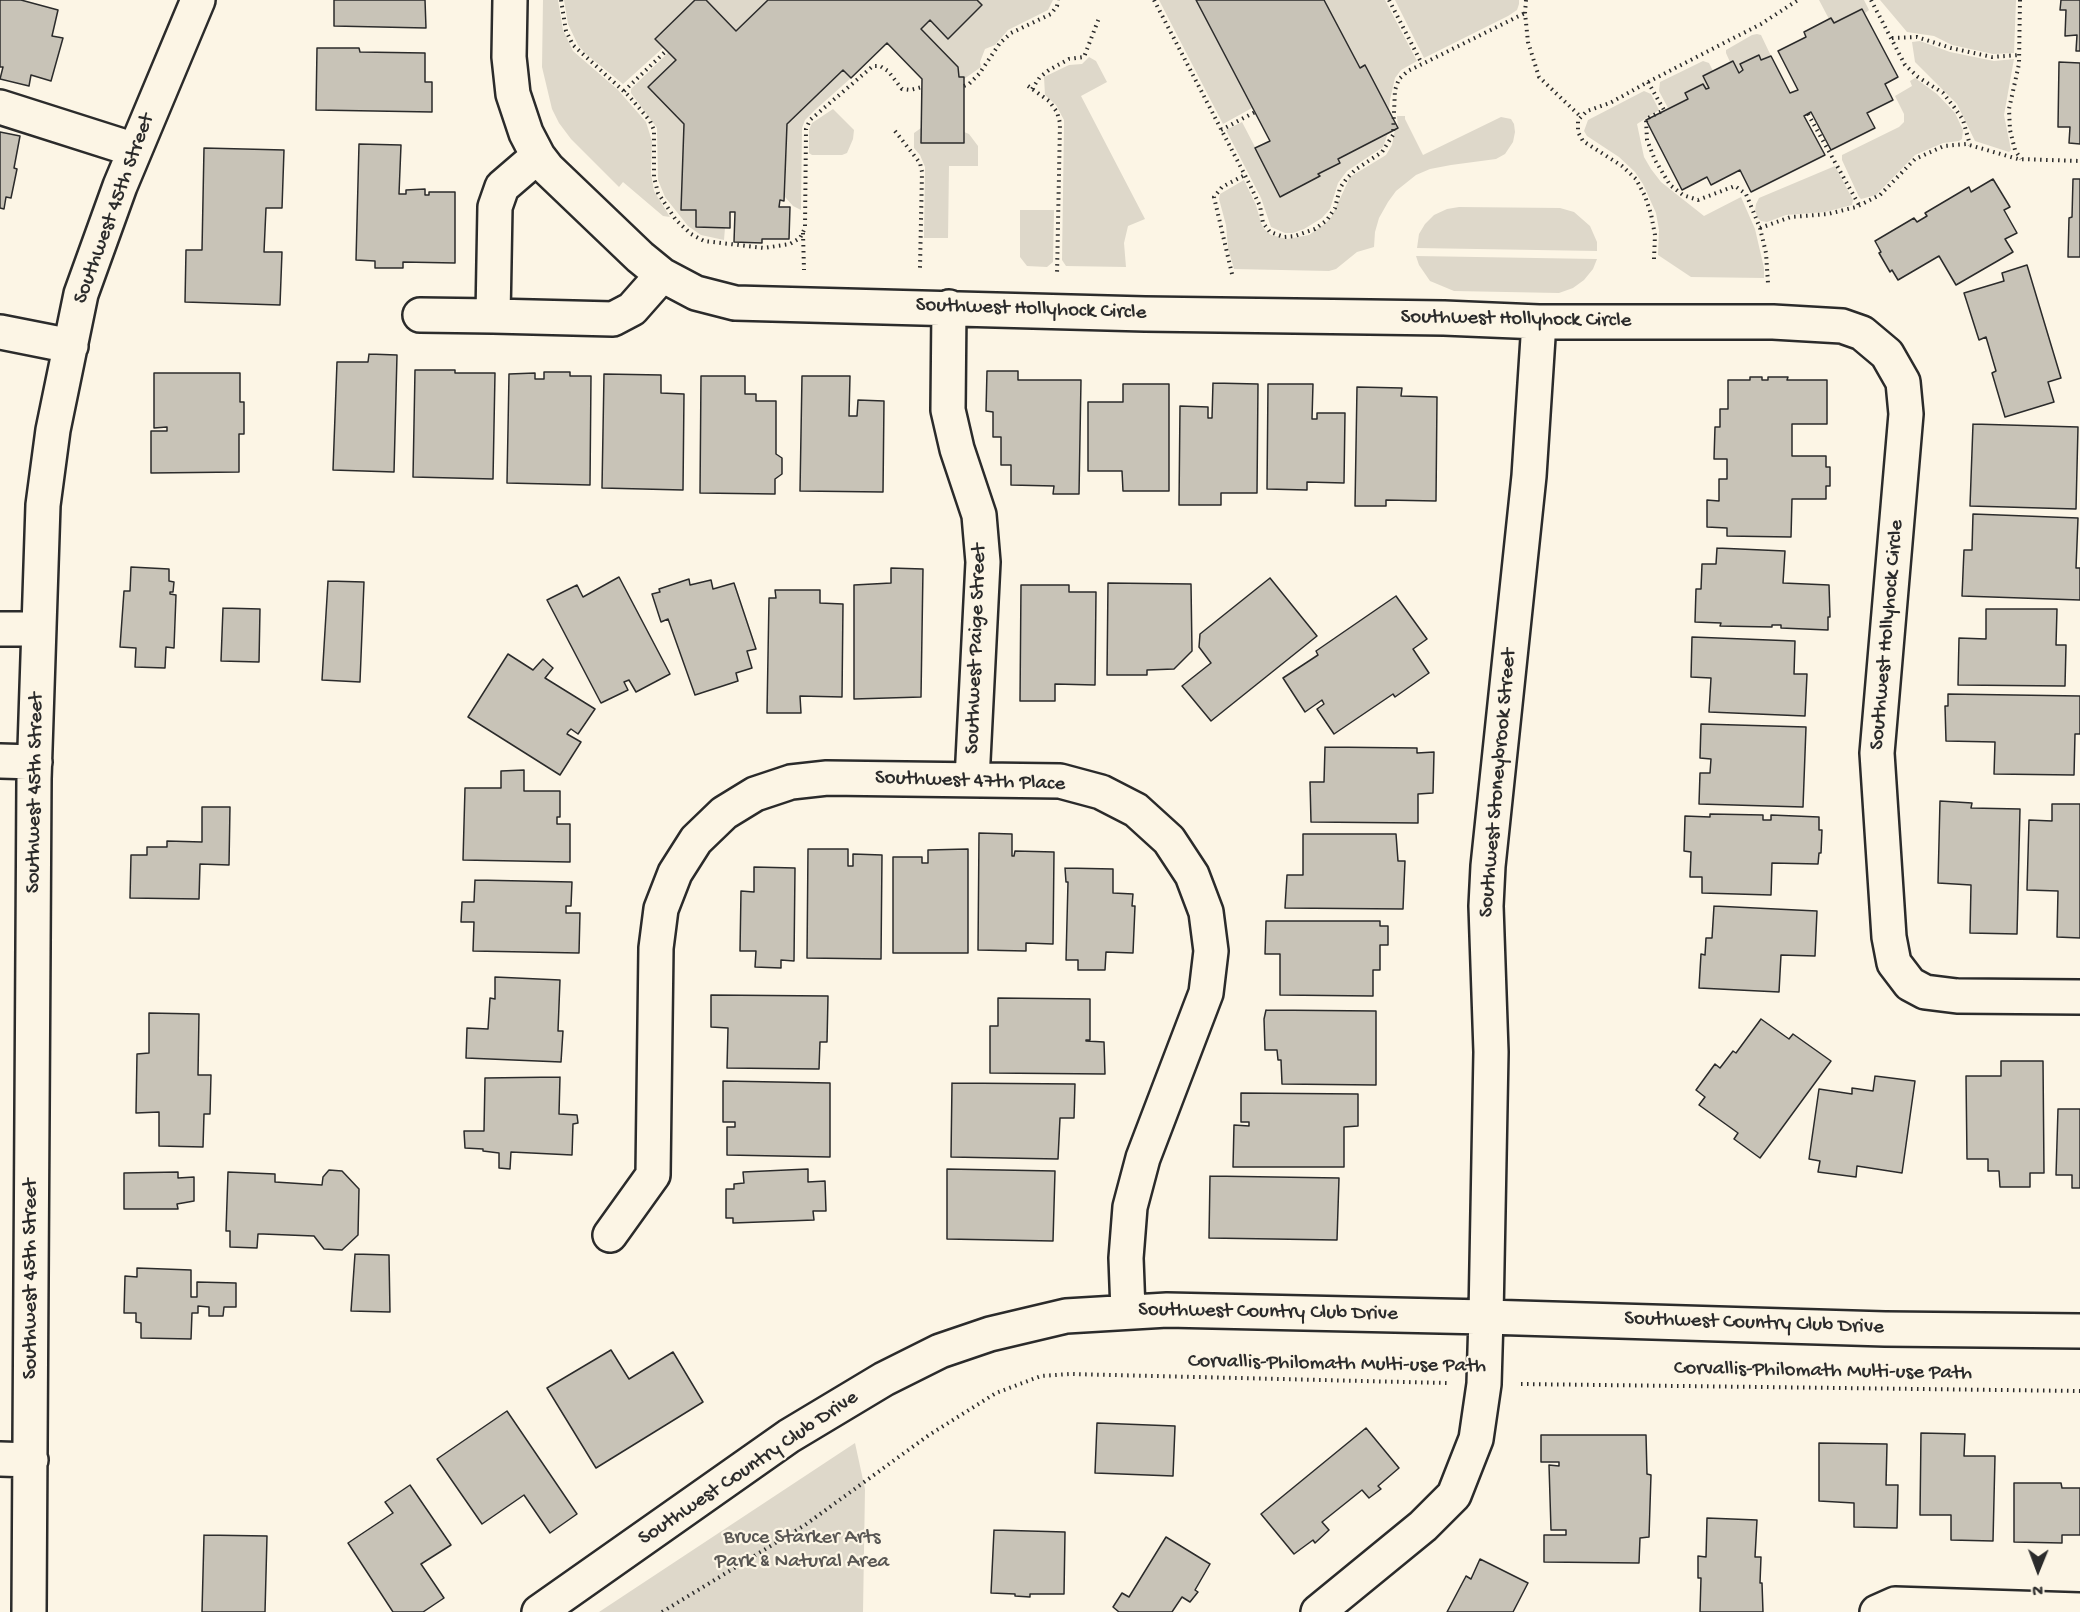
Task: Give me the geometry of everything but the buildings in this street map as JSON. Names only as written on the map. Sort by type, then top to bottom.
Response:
[{"type":"street","name":"Southwest 45th Street","points":[[29,1612],[16,1459],[43,505],[53,430],[81,294],[135,150],[198,0]]},
{"type":"street","name":"Southwest Hollyhock Circle","points":[[510,0],[509,57],[513,94],[526,133],[538,156],[640,257],[662,275],[696,293],[735,303],[1539,322],[1773,322],[1842,326],[1862,333],[1887,354],[1903,382],[1906,414],[1877,753],[1889,937],[1894,963],[1910,984],[1925,992],[1957,996],[2080,997]]},
{"type":"street","points":[[0,107],[135,150]]},
{"type":"street","points":[[494,316],[495,207],[502,187],[538,156]]},
{"type":"street","points":[[420,315],[613,319],[633,309],[662,275]]},
{"type":"street","name":"Southwest Paige Street","points":[[949,307],[948,410],[957,449],[979,515],[983,562],[972,780]]},
{"type":"street","name":"Southwest Stoneybrook Street","points":[[1318,1612],[1423,1526],[1454,1495],[1476,1439],[1484,1384],[1486,1317],[1491,1052],[1486,906],[1488,866],[1529,476],[1539,322]]},
{"type":"street","points":[[0,332],[70,346]]},
{"type":"street","points":[[0,629],[39,629]]},
{"type":"street","points":[[0,761],[35,762]]},
{"type":"street","name":"Southwest 47th Place","points":[[610,1235],[653,1175],[656,948],[661,909],[675,873],[696,840],[724,813],[755,795],[791,782],[827,778],[1060,781],[1101,792],[1136,810],[1169,840],[1192,875],[1206,912],[1211,951],[1206,993],[1143,1158],[1130,1207],[1126,1258],[1128,1311]]},
{"type":"street","name":"Southwest Country Club Drive","points":[[539,1612],[789,1436],[884,1379],[940,1352],[990,1334],[1066,1316],[1167,1310],[1885,1329],[2080,1331]]},
{"type":"street","points":[[1877,1612],[1895,1604],[2080,1610]]},
{"type":"path","points":[[561,0],[566,31],[573,45],[624,91],[650,120],[654,130],[654,177],[658,193],[676,220],[691,234],[704,241],[764,248],[789,244],[800,238],[806,228],[806,129],[810,120],[873,66],[880,66],[888,71],[902,89],[922,87]]},
{"type":"path","points":[[964,86],[979,74],[1000,43],[1011,33],[1051,14],[1058,0]]},
{"type":"path","points":[[1154,0],[1245,175],[1260,206],[1263,223],[1270,232],[1284,237],[1315,229],[1327,220],[1335,208],[1340,188],[1347,178],[1382,152],[1389,143],[1393,135],[1395,90],[1399,79],[1408,71],[1525,13]]},
{"type":"path","points":[[1389,0],[1422,64]]},
{"type":"path","points":[[1526,0],[1528,42],[1539,77],[1581,117]]},
{"type":"path","points":[[1654,259],[1655,235],[1645,195],[1636,179],[1622,166],[1583,141],[1578,132],[1578,120],[1587,111],[1610,104],[1761,24],[1798,0]]},
{"type":"path","points":[[1871,0],[1905,65],[1942,93],[1954,107],[1963,120],[1970,145]]},
{"type":"path","points":[[2020,0],[2019,56],[2009,109],[2010,130],[2015,150],[2021,159]]},
{"type":"path","points":[[1056,311],[1060,123],[1057,112],[1049,101],[1030,87],[1049,70],[1069,59],[1083,57],[1099,18]]},
{"type":"path","points":[[1892,38],[1917,37],[1950,48],[1992,57],[2019,56]]},
{"type":"path","points":[[624,91],[667,50]]},
{"type":"path","points":[[1648,82],[1664,110],[1646,119],[1647,140],[1655,160],[1670,185],[1683,195],[1698,200],[1735,186],[1746,194],[1760,228],[1766,253],[1768,283]]},
{"type":"path","points":[[1221,130],[1255,112]]},
{"type":"path","points":[[1808,114],[1859,205]]},
{"type":"path","points":[[895,131],[920,163],[922,172],[920,268]]},
{"type":"path","points":[[1760,228],[1791,218],[1828,214],[1859,205],[1880,195],[1914,159],[1944,146],[1970,145],[2021,159],[2038,161],[2080,161]]},
{"type":"path","points":[[1232,274],[1214,197],[1222,187],[1245,175]]},
{"type":"path","points":[[803,233],[804,255]]},
{"type":"path","name":"Corvallis-Philomath Multi-use Path","points":[[662,1612],[805,1525],[929,1435],[996,1393],[1041,1376],[1070,1374],[1484,1384],[2080,1391]]},
{"type":"green space","points":[[543,0],[558,0],[563,30],[573,51],[618,90],[646,122],[652,141],[651,173],[654,191],[670,217],[663,216],[623,182],[619,187],[571,139],[559,123],[552,109],[542,67]]},
{"type":"green space","points":[[564,0],[695,0],[655,38],[664,47],[623,84],[578,45],[568,24]]},
{"type":"green space","points":[[706,0],[768,0],[736,31]]},
{"type":"green space","points":[[977,0],[1053,0],[1048,10],[1008,30],[995,45],[985,49],[980,62],[981,67],[964,79],[964,77],[959,77],[958,67],[921,29],[930,20],[948,38],[982,6]]},
{"type":"green space","points":[[1159,0],[1196,0],[1252,108],[1223,124]]},
{"type":"green space","points":[[1324,0],[1385,0],[1417,61],[1401,70],[1395,78],[1389,111],[1365,65],[1360,68]]},
{"type":"green space","points":[[1395,0],[1519,0],[1519,4],[1517,10],[1508,16],[1424,58]]},
{"type":"green space","points":[[1819,0],[1864,0],[1869,10],[1865,13],[1862,9],[1834,23],[1832,18],[1829,19]]},
{"type":"green space","points":[[1880,0],[2016,0],[2014,53],[1993,54],[1952,45],[1934,36],[1907,32]]},
{"type":"green space","points":[[1757,34],[1761,35],[1771,56],[1761,60],[1759,56],[1741,64],[1743,70],[1739,73],[1733,61],[1730,62],[1726,50]]},
{"type":"green space","points":[[1920,41],[1950,52],[1994,61],[2014,59],[2004,115],[2011,150],[2009,152],[1975,141],[1957,104],[1915,62],[1912,42]]},
{"type":"green space","points":[[669,52],[676,60],[648,87],[684,124],[681,210],[696,210],[725,228],[724,240],[701,235],[688,226],[665,197],[658,180],[657,128],[631,93],[631,89]]},
{"type":"green space","points":[[1089,57],[1096,61],[1107,82],[1081,96],[1145,219],[1128,226],[1124,243],[1126,267],[1066,266],[1062,260],[1064,120],[1056,105],[1045,95],[1044,77],[1069,65],[1082,64]]},
{"type":"green space","points":[[1703,61],[1709,63],[1713,71],[1703,76],[1709,88],[1706,89],[1702,84],[1685,93],[1688,99],[1668,108],[1659,91],[1660,82]]},
{"type":"green space","points":[[843,70],[851,78],[805,120],[802,128],[801,210],[793,206],[785,197],[787,124]]},
{"type":"green space","points":[[1915,78],[1937,94],[1955,113],[1963,130],[1962,139],[1943,143],[1915,155],[1876,195],[1861,199],[1842,160],[1842,155],[1899,127],[1904,122],[1904,114],[1895,96],[1912,86],[1910,81]]},
{"type":"green space","points":[[1644,91],[1651,94],[1659,110],[1637,124],[1644,157],[1651,169],[1661,182],[1704,216],[1741,197],[1755,229],[1764,268],[1764,278],[1691,277],[1658,255],[1659,230],[1656,213],[1643,184],[1635,172],[1619,157],[1587,136],[1584,131],[1588,120]]},
{"type":"green space","points":[[833,109],[854,130],[847,153],[812,155],[809,153],[809,130],[812,123]]},
{"type":"green space","points":[[1397,116],[1405,116],[1423,155],[1501,117],[1511,119],[1515,132],[1513,142],[1505,154],[1496,159],[1430,169],[1416,175],[1396,191],[1388,202],[1379,218],[1374,247],[1357,252],[1336,269],[1329,271],[1234,269],[1228,248],[1220,194],[1244,180],[1256,205],[1261,223],[1271,235],[1287,239],[1309,235],[1332,216],[1350,177],[1386,155],[1392,145],[1395,129],[1398,128]]},
{"type":"green space","points":[[1242,122],[1281,197],[1340,163],[1338,159],[1388,133],[1383,147],[1347,171],[1338,183],[1330,209],[1322,218],[1304,229],[1285,233],[1271,227],[1261,198],[1226,130]]},
{"type":"green space","points":[[921,128],[964,132],[969,134],[978,146],[978,166],[949,166],[948,238],[924,238],[925,167],[914,148],[914,133]]},
{"type":"green space","points":[[1835,166],[1853,200],[1852,205],[1825,212],[1786,215],[1767,222],[1758,218],[1755,211],[1759,198]]},
{"type":"green space","points":[[1459,207],[1560,208],[1574,212],[1590,226],[1597,242],[1597,251],[1417,248],[1419,234],[1434,215]]},
{"type":"green space","points":[[1020,210],[1054,210],[1053,262],[1047,267],[1027,266],[1020,257]]},
{"type":"green space","points":[[1416,256],[1597,259],[1593,269],[1584,280],[1573,288],[1559,293],[1454,291],[1430,281]]},
{"type":"green space","name":"Bruce Starker Arts Park & Natural Area","points":[[855,1443],[865,1489],[863,1612],[599,1612]]}]
